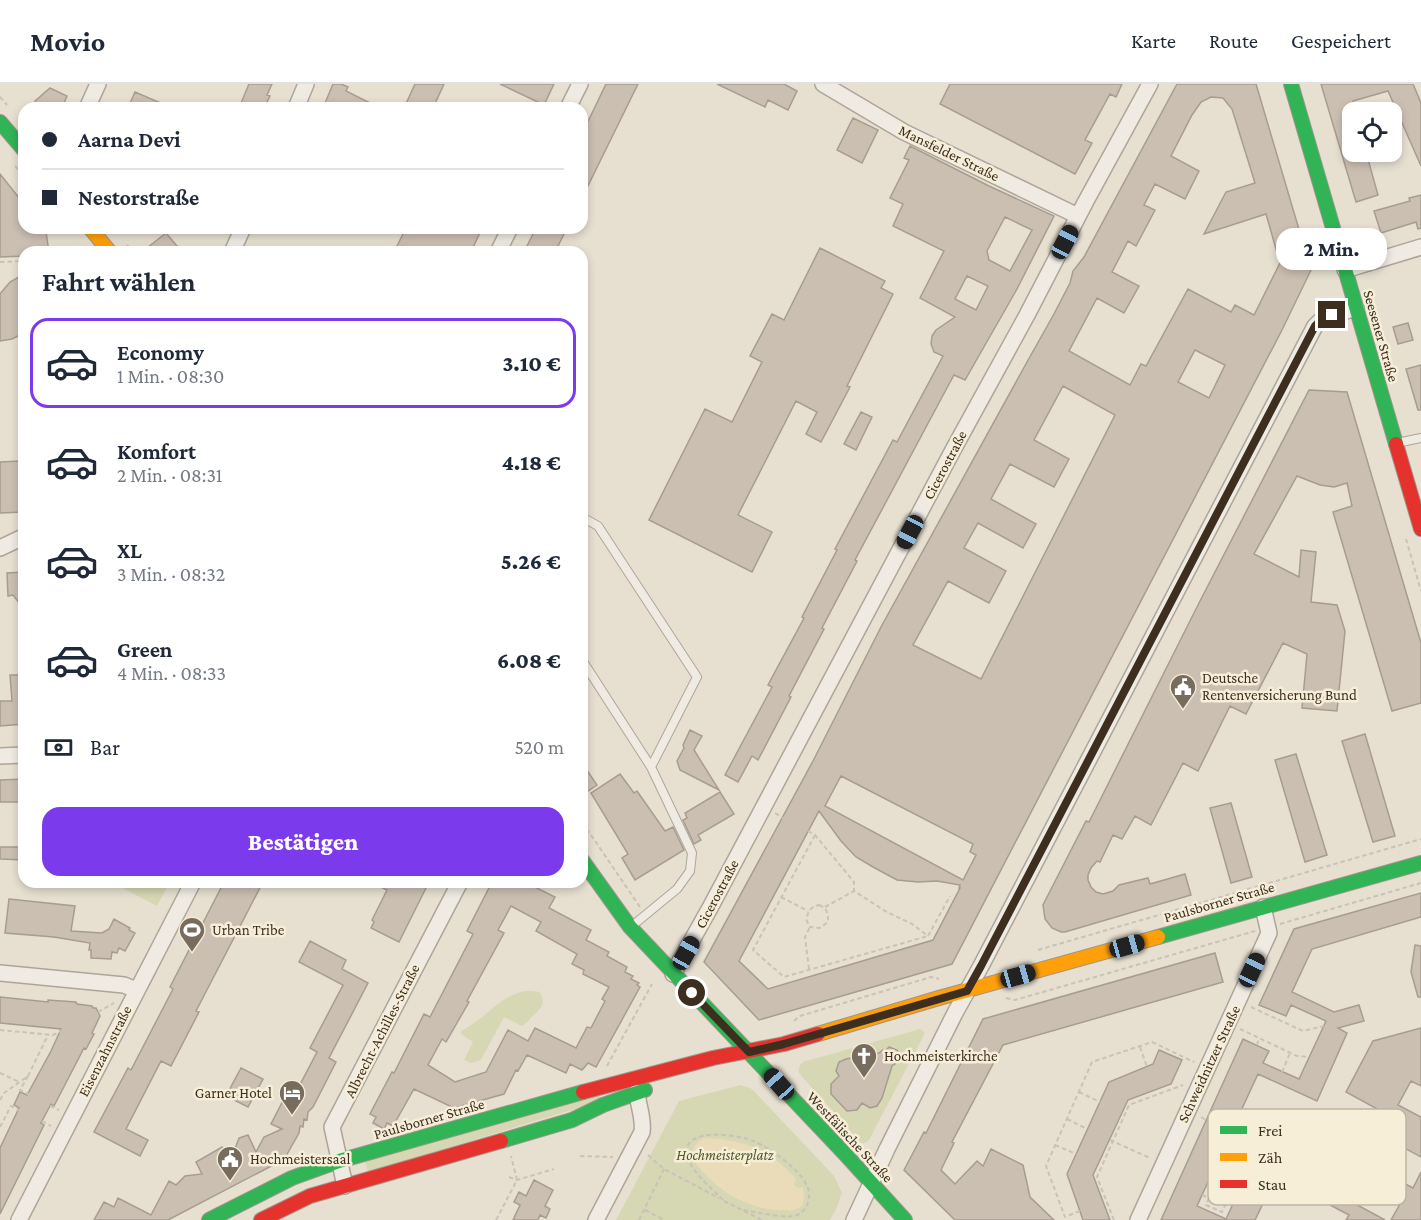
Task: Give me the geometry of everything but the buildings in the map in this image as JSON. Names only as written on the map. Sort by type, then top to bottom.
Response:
[{"type":"street","points":[[90,102],[98,84]]},
{"type":"street","points":[[298,102],[306,84]]},
{"type":"street","points":[[571,102],[580,84]]},
{"type":"street","name":"Mansfelder Straße","points":[[823,84],[840,88],[902,131],[1078,216]]},
{"type":"street","name":"Cicerostraße","points":[[673,974],[1150,84]]},
{"type":"street","name":"Seesener Straße","points":[[1291,84],[1421,529]]},
{"type":"street","points":[[0,122],[18,143]]},
{"type":"street","points":[[95,234],[105,246]]},
{"type":"street","points":[[1345,270],[1421,247]]},
{"type":"street","points":[[854,1220],[886,1149],[967,991],[1315,326],[1323,318],[1356,308]]},
{"type":"street","points":[[0,548],[18,539]]},
{"type":"street","points":[[0,756],[18,755]]},
{"type":"street","name":"Paulsborner Straße","points":[[261,1220],[310,1196],[572,1120],[637,1086],[713,1058],[784,1044],[1421,863]]},
{"type":"street","name":"Westfälische Straße","points":[[588,869],[630,927],[905,1220]]},
{"type":"street","name":"Eisenzahnstraße","points":[[19,1220],[190,888]]},
{"type":"street","name":"Albrecht-Achilles-Straße","points":[[345,1186],[332,1127],[456,888]]},
{"type":"street","name":"Schweidnitzer Straße","points":[[1138,1220],[1269,933],[1263,907]]},
{"type":"street","points":[[0,973],[124,985],[136,990]]},
{"type":"street","points":[[596,1220],[642,1132],[643,1121],[637,1086]]},
{"type":"street","name":"Paulsborner Straße","points":[[209,1220],[292,1178],[339,1161],[573,1095],[637,1086]]},
{"type":"street","points":[[236,1206],[243,1220]]},
{"type":"lane","points":[[1395,444],[1421,438]]},
{"type":"lane","points":[[588,520],[598,526],[697,677],[651,767]]},
{"type":"lane","points":[[588,669],[651,767],[692,853],[690,871],[677,889],[630,927]]},
{"type":"path","points":[[0,262],[18,261]]},
{"type":"path","points":[[588,831],[636,901]]},
{"type":"path","points":[[808,831],[854,882],[854,891]]},
{"type":"path","points":[[814,835],[753,950],[784,977],[928,936],[950,896]]},
{"type":"path","points":[[1032,953],[1421,839]]},
{"type":"path","points":[[1275,926],[1421,884]]},
{"type":"path","points":[[825,908],[854,891]]},
{"type":"path","points":[[854,891],[912,924],[928,936]]},
{"type":"path","points":[[781,897],[808,911]]},
{"type":"path","points":[[819,905],[825,908],[828,922],[820,928],[810,927],[806,919],[808,911],[819,905]]},
{"type":"path","points":[[809,969],[805,937],[810,927]]},
{"type":"path","points":[[1000,997],[1015,1000],[1262,929]]},
{"type":"path","points":[[793,1021],[801,1016],[931,977],[947,981]]},
{"type":"path","points":[[607,1066],[652,984]]},
{"type":"path","points":[[1238,1001],[1303,1031],[1324,1026]]},
{"type":"path","points":[[98,1012],[115,1002]]},
{"type":"path","points":[[1269,1016],[1271,1010]]},
{"type":"path","points":[[1227,1023],[1297,1056],[1309,1057]]},
{"type":"path","points":[[0,1030],[53,1035],[66,1029]]},
{"type":"path","points":[[30,1095],[20,1090],[48,1035]]},
{"type":"path","points":[[1257,1045],[1259,1038]]},
{"type":"path","points":[[1080,1211],[1065,1217],[1046,1166],[1092,1062],[1152,1042],[1204,1073]]},
{"type":"path","points":[[1140,1046],[1147,1067]]},
{"type":"path","points":[[1282,1072],[1290,1053]]},
{"type":"path","points":[[0,1073],[19,1082]]},
{"type":"path","points":[[1114,1220],[1097,1177],[1129,1105],[1204,1073]]},
{"type":"path","points":[[0,1100],[3,1093],[28,1076]]},
{"type":"path","points":[[1078,1092],[1100,1102]]},
{"type":"path","points":[[0,1127],[11,1106],[22,1112]]},
{"type":"path","points":[[50,1106],[59,1110]]},
{"type":"path","points":[[1066,1119],[1087,1129]]},
{"type":"path","points":[[42,1121],[51,1126]]},
{"type":"path","points":[[723,1200],[700,1176],[687,1156],[688,1146],[702,1135],[714,1134],[753,1140],[781,1158],[806,1182],[810,1195],[807,1206],[800,1214],[792,1216],[743,1210]]},
{"type":"path","points":[[1112,1140],[1138,1152]]},
{"type":"path","points":[[1055,1145],[1076,1154]]},
{"type":"path","points":[[496,1220],[518,1180],[510,1153]]},
{"type":"path","points":[[646,1154],[663,1169],[762,1220]]},
{"type":"path","points":[[580,1156],[614,1157]]},
{"type":"path","points":[[509,1177],[518,1180],[554,1169]]},
{"type":"path","points":[[639,1220],[663,1169]]},
{"type":"path","points":[[1203,1195],[1208,1198]]},
{"type":"path","points":[[1208,1200],[1206,1205],[1222,1212],[1225,1205]]},
{"type":"path","points":[[1210,1212],[1212,1208]]},
{"type":"path","points":[[644,1210],[664,1220]]},
{"type":"green space","points":[[122,888],[167,888],[157,906]]},
{"type":"green space","points":[[532,991],[540,992],[543,1002],[539,1010],[522,1026],[504,1017],[481,1060],[471,1063],[464,1060],[473,1042],[461,1034],[461,1031],[511,996]]},
{"type":"green space","points":[[920,1029],[925,1033],[869,1140],[865,1143],[861,1143],[799,1073],[799,1067],[803,1062]]},
{"type":"green space","name":"Hochmeisterplatz","points":[[741,1085],[752,1089],[834,1176],[842,1193],[830,1220],[616,1220],[679,1101]]},
{"type":"green space","points":[[600,1094],[601,1101],[368,1172],[365,1161]]},
{"type":"sand","points":[[703,1138],[743,1144],[776,1160],[796,1179],[794,1185],[798,1188],[803,1187],[802,1206],[792,1210],[758,1207],[737,1199],[719,1187],[699,1167],[692,1154],[695,1146]]},
{"type":"traffic: fast","points":[[1291,84],[1396,444]]},
{"type":"traffic: fast","points":[[0,122],[18,143]]},
{"type":"traffic: fast","points":[[1158,937],[1421,863]]},
{"type":"traffic: fast","points":[[588,868],[630,927],[905,1220]]},
{"type":"traffic: fast","points":[[501,1141],[572,1120],[603,1105],[645,1090]]},
{"type":"traffic: fast","points":[[209,1220],[292,1178],[339,1161],[583,1092]]},
{"type":"traffic: slow","points":[[95,234],[105,246]]},
{"type":"traffic: slow","points":[[818,1034],[1158,937]]},
{"type":"traffic: jam","points":[[1396,444],[1421,529]]},
{"type":"traffic: jam","points":[[583,1092],[713,1058],[784,1044],[818,1034]]},
{"type":"traffic: jam","points":[[261,1220],[310,1196],[501,1141]]},
{"type":"place","name":"Deutsche Rentenversicherung Bund","points":[[1183,710]]},
{"type":"place","name":"Urban Tribe","points":[[192,953]]},
{"type":"place","name":"Hochmeisterkirche","points":[[864,1079]]},
{"type":"place","name":"Garner Hotel","points":[[292,1116]]},
{"type":"place","name":"Hochmeistersaal","points":[[230,1182]]},
{"type":"route","points":[[692,993],[749,1052],[967,991],[1315,326],[1323,318],[1332,315]]}]
